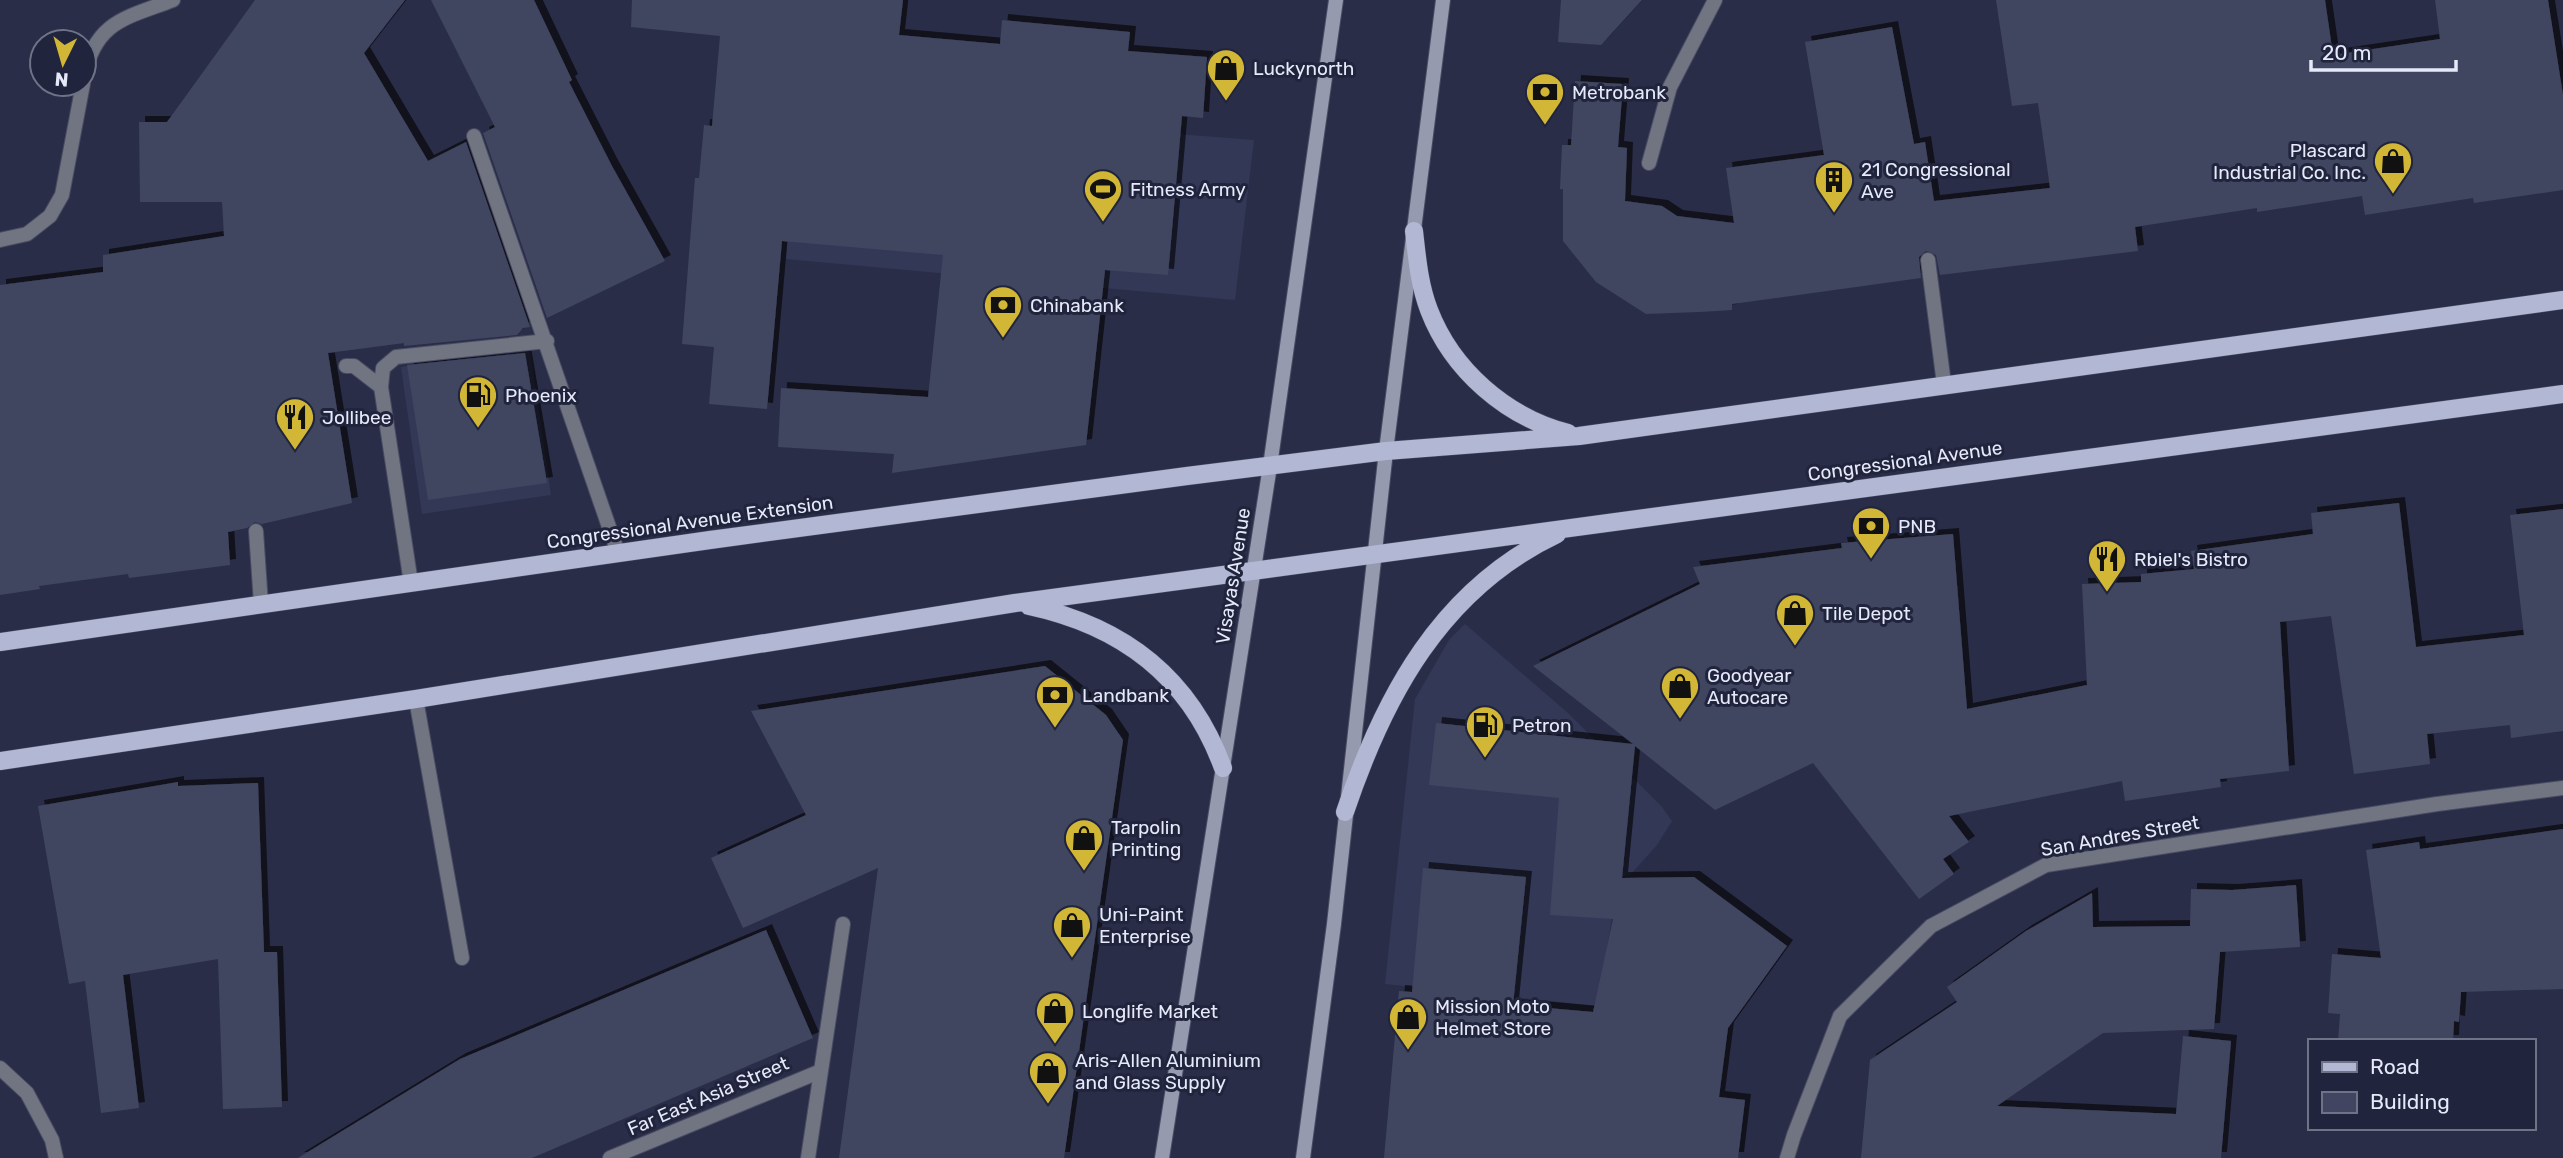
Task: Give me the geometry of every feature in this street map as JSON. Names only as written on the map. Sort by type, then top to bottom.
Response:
[{"type":"main road","name":"Visayas Avenue","points":[[1162,1158],[1270,466],[1336,0]]},
{"type":"main road","points":[[1303,1158],[1334,924],[1386,451],[1443,0]]},
{"type":"main road","points":[[1414,231],[1419,269],[1429,310],[1455,357],[1475,380],[1502,402],[1555,429],[1578,436]]},
{"type":"main road","points":[[1386,451],[1578,436],[2563,300]]},
{"type":"main road","name":"Congressional Avenue","points":[[1252,572],[2563,394]]},
{"type":"main road","name":"Congressional Avenue Extension","points":[[0,642],[618,553],[1386,451]]},
{"type":"main road","points":[[1345,812],[1386,708],[1402,679],[1433,635],[1466,599],[1519,555],[1570,528]]},
{"type":"main road","points":[[0,761],[416,699],[1015,603],[1252,572]]},
{"type":"main road","points":[[1015,603],[1082,622],[1118,639],[1144,656],[1170,679],[1187,699],[1205,727],[1223,768]]},
{"type":"street","points":[[98,39],[116,22],[173,0]]},
{"type":"street","points":[[1649,163],[1670,87],[1715,0]]},
{"type":"street","points":[[0,240],[27,234],[50,216],[56,206],[62,195],[80,98]]},
{"type":"street","points":[[474,136],[618,553]]},
{"type":"street","points":[[1928,260],[1944,384]]},
{"type":"street","points":[[411,583],[381,387],[383,368],[396,357],[547,341]]},
{"type":"street","points":[[346,366],[354,366],[381,387]]},
{"type":"street","points":[[256,531],[261,604]]},
{"type":"street","points":[[416,699],[462,958]]},
{"type":"street","name":"San Andres Street","points":[[1787,1158],[1840,1016],[1931,926],[2046,865],[2437,804],[2563,788]]},
{"type":"street","name":"Far East Asia Street","points":[[808,1158],[843,924]]},
{"type":"street","points":[[0,1069],[27,1093],[52,1140],[57,1158]]},
{"type":"street","name":"Far East Asia Street","points":[[610,1158],[821,1070]]},
{"type":"shaded area","points":[[796,104],[1254,140],[1235,300],[786,259]]},
{"type":"shaded area","name":"Phoenix","points":[[530,349],[551,495],[422,514],[401,367]]},
{"type":"shaded area","points":[[1465,624],[1568,713],[1662,807],[1672,821],[1657,845],[1631,874],[1618,879],[1598,1006],[1385,984],[1415,699],[1449,640]]},
{"type":"building","points":[[255,0],[405,0],[364,53],[428,161],[466,142],[530,327],[523,328],[517,335],[404,346],[404,343],[328,353],[352,503],[262,524],[255,522],[247,528],[228,532],[230,565],[129,578],[128,574],[39,586],[40,589],[0,595],[0,285],[103,272],[103,255],[224,236],[222,202],[140,202],[139,122],[167,122]]},
{"type":"building","points":[[431,0],[534,0],[572,80],[569,82],[665,261],[547,318],[483,133],[495,127]]},
{"type":"building","points":[[632,0],[903,0],[899,35],[1000,44],[1002,20],[1130,32],[1128,51],[1207,57],[1203,118],[1182,116],[1168,275],[1105,270],[1086,445],[892,473],[894,454],[778,447],[781,388],[928,397],[943,255],[782,241],[767,409],[709,404],[714,347],[682,344],[695,178],[699,178],[704,125],[712,126],[720,36],[631,27]]},
{"type":"building","points":[[1561,0],[1642,0],[1601,45],[1558,42]]},
{"type":"building","points":[[1996,0],[2325,0],[2333,55],[2440,39],[2435,0],[2548,0],[2563,95],[2563,190],[2474,203],[2473,198],[2365,215],[2362,196],[2257,212],[2257,208],[2135,227],[2138,251],[1940,275],[1936,255],[1926,251],[1919,257],[1921,278],[1732,304],[1732,310],[1699,312],[1646,314],[1596,282],[1563,241],[1563,189],[1560,189],[1562,145],[1571,145],[1575,81],[1623,84],[1618,147],[1627,148],[1625,201],[1662,206],[1677,216],[1734,223],[1726,168],[1824,155],[1805,42],[1892,27],[1914,144],[1925,142],[1934,201],[2050,188],[2038,103],[2012,106]]},
{"type":"building","name":"Phoenix","points":[[525,353],[547,483],[428,500],[407,365]]},
{"type":"building","points":[[2399,503],[2416,647],[2524,635],[2510,515],[2563,509],[2563,731],[2511,738],[2510,725],[2427,734],[2430,764],[2354,774],[2331,616],[2280,622],[2289,771],[2220,779],[2221,787],[2125,801],[2122,781],[1949,816],[1969,842],[1943,859],[1954,874],[1919,899],[1813,763],[1715,810],[1635,746],[1622,878],[1694,877],[1787,946],[1728,1028],[1719,1097],[1745,1100],[1738,1158],[1384,1158],[1399,991],[1412,992],[1423,868],[1526,877],[1513,1005],[1593,1012],[1613,919],[1550,915],[1559,798],[1429,785],[1436,723],[1633,744],[1533,666],[1700,584],[1693,567],[1842,548],[1841,543],[1953,534],[1967,709],[2087,685],[2082,584],[2141,582],[2141,574],[2194,569],[2191,551],[2313,534],[2311,513]]},
{"type":"building","points":[[1045,666],[1106,715],[1123,740],[1064,1158],[839,1158],[878,868],[743,928],[711,858],[806,815],[751,711]]},
{"type":"building","points":[[178,782],[178,786],[258,783],[264,952],[277,952],[282,1107],[223,1109],[218,959],[123,975],[139,1108],[101,1113],[85,981],[69,984],[38,806]]},
{"type":"building","points":[[2563,829],[2563,989],[2461,992],[2459,1022],[2454,1021],[2453,1039],[2338,1039],[2340,1014],[2328,1013],[2332,954],[2381,958],[2366,850],[2419,842],[2420,849]]},
{"type":"building","points":[[2296,885],[2300,947],[2220,952],[2214,1029],[2103,1033],[1997,1106],[2176,1114],[2183,1036],[2231,1041],[2221,1158],[1861,1158],[1870,1060],[1957,1002],[1947,987],[2026,931],[2092,893],[2093,927],[2190,926],[2191,889],[2232,890]]},
{"type":"building","points":[[766,930],[813,1038],[532,1158],[298,1158],[460,1059]]},
{"type":"place","name":"Luckynorth","points":[[1226,102]]},
{"type":"place","name":"Metrobank","points":[[1545,126]]},
{"type":"place","name":"Plascard Industrial Co. Inc.","points":[[2393,195]]},
{"type":"place","name":"21 Congressional Ave","points":[[1834,214]]},
{"type":"place","name":"Fitness Army","points":[[1103,223]]},
{"type":"place","name":"Chinabank","points":[[1003,339]]},
{"type":"place","name":"Phoenix","points":[[478,429]]},
{"type":"place","name":"Jollibee","points":[[295,451]]},
{"type":"place","name":"PNB","points":[[1871,560]]},
{"type":"place","name":"Rbiel's Bistro","points":[[2107,593]]},
{"type":"place","name":"Tile Depot","points":[[1795,647]]},
{"type":"place","name":"Goodyear Autocare","points":[[1680,720]]},
{"type":"place","name":"Landbank","points":[[1055,729]]},
{"type":"place","name":"Petron","points":[[1485,759]]},
{"type":"place","name":"Tarpolin Printing","points":[[1084,872]]},
{"type":"place","name":"Uni-Paint Enterprise","points":[[1072,959]]},
{"type":"place","name":"Longlife Market","points":[[1055,1045]]},
{"type":"place","name":"Mission Moto Helmet Store","points":[[1408,1051]]},
{"type":"place","name":"Aris-Allen Aluminium and Glass Supply","points":[[1048,1105]]}]
